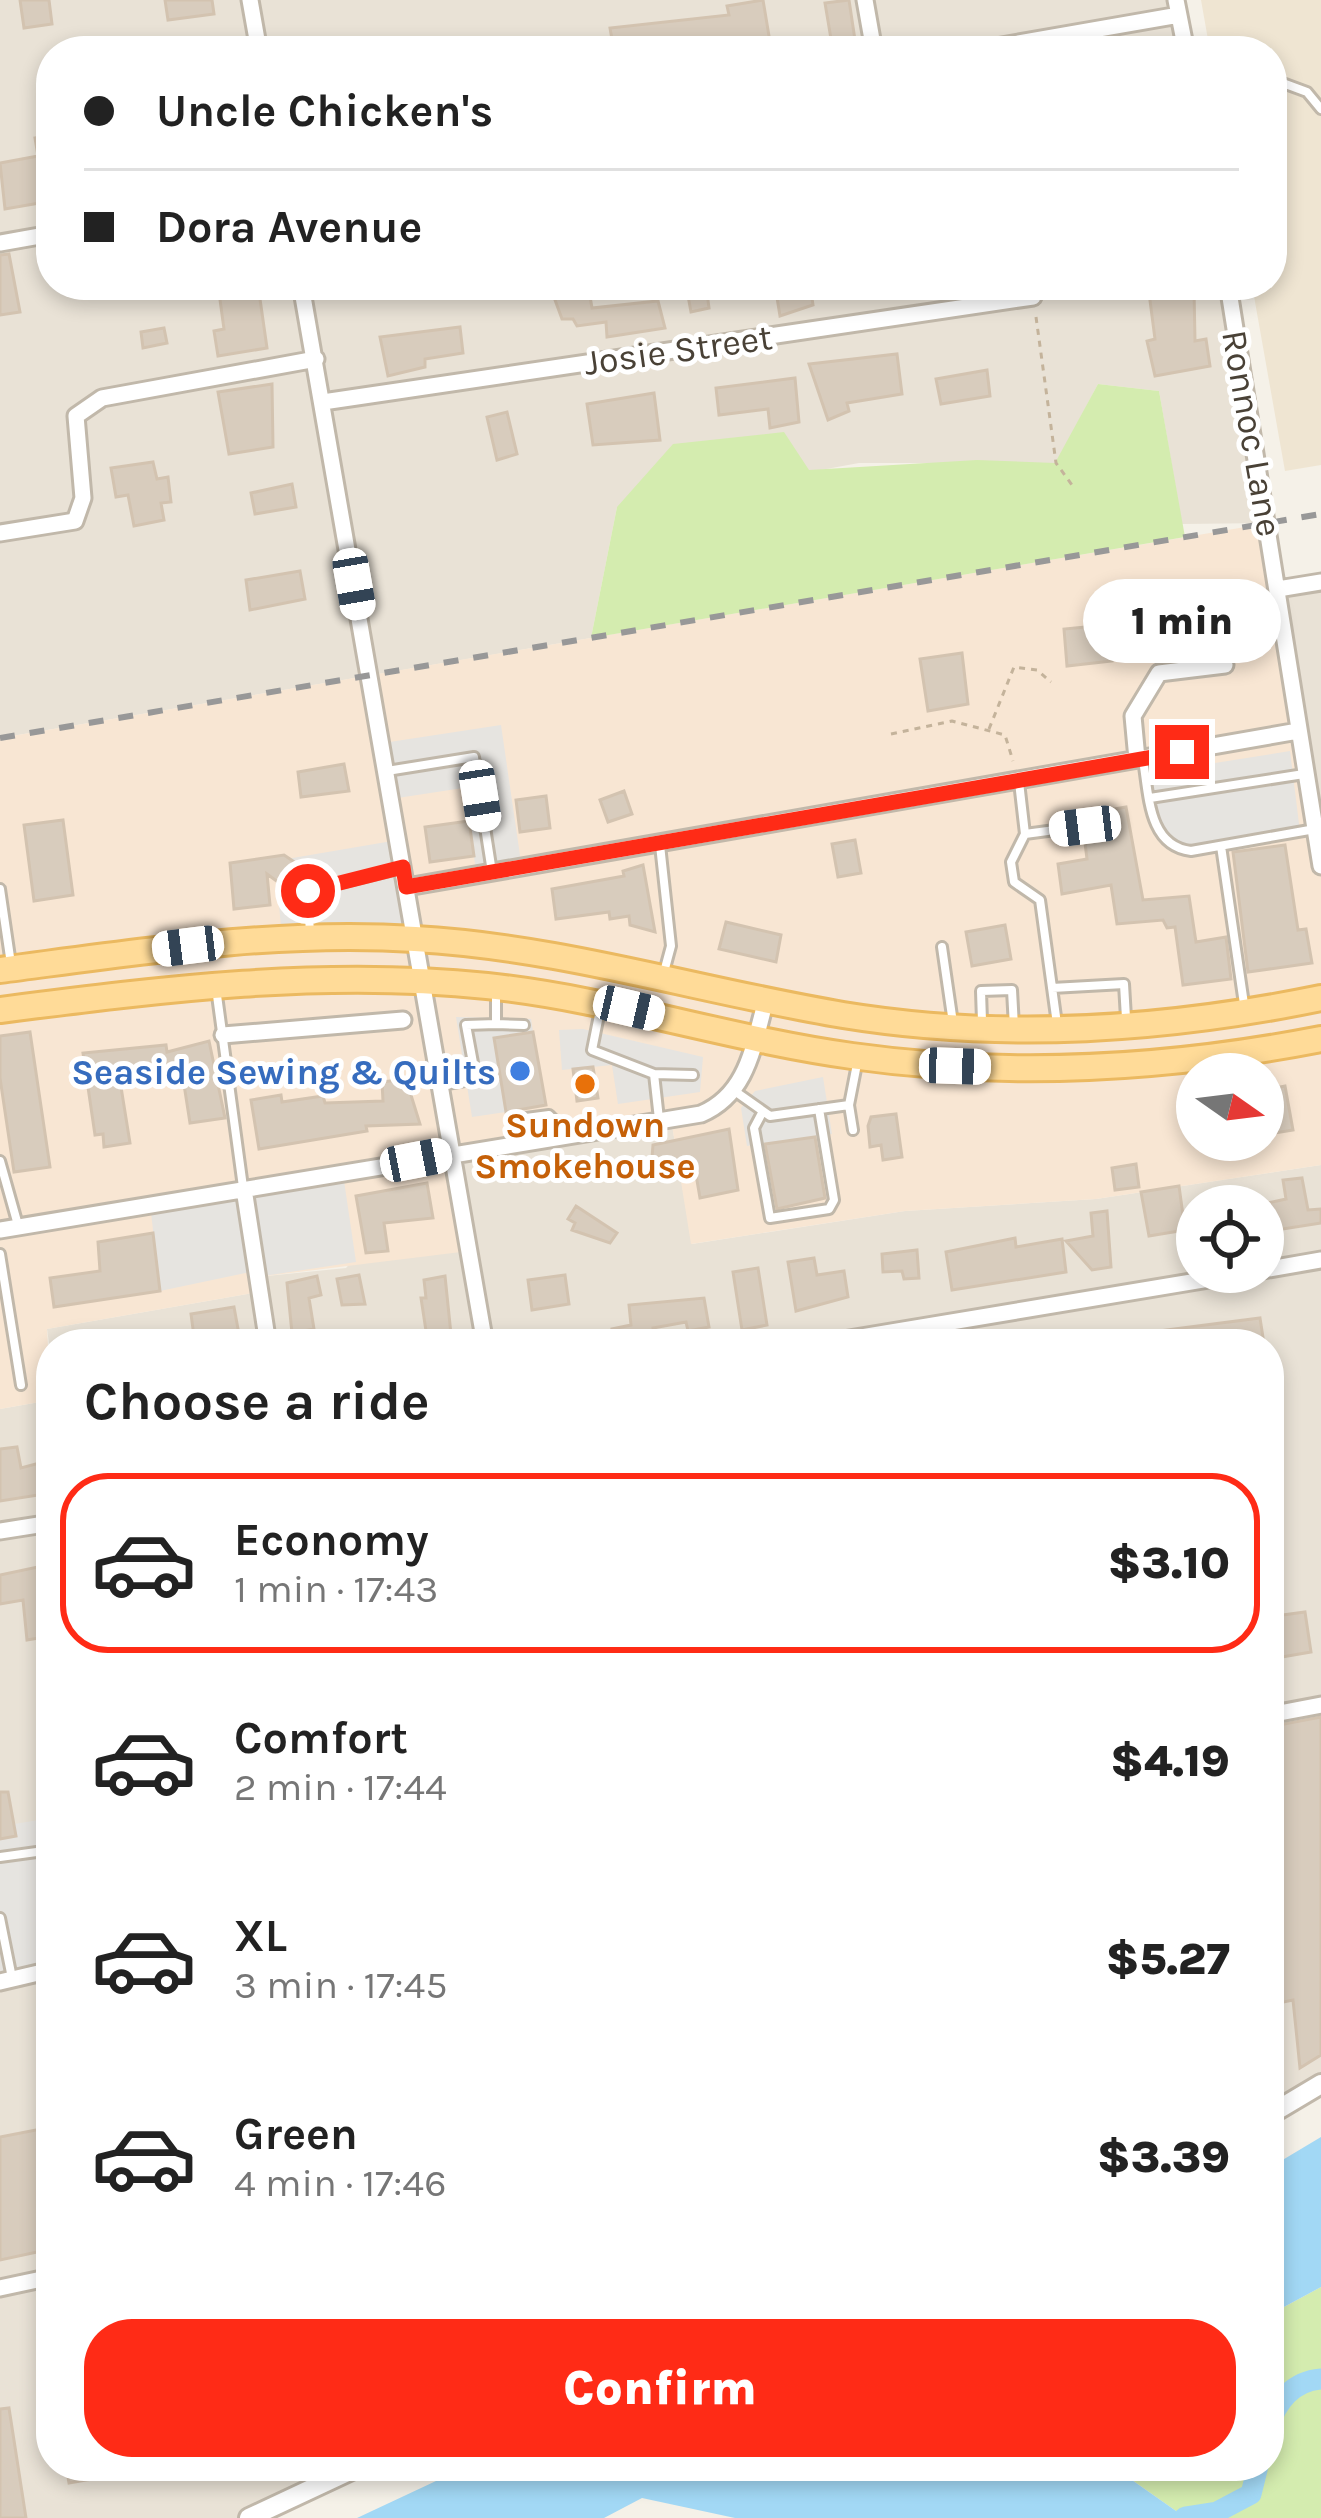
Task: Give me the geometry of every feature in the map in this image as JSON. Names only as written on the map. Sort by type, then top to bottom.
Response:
[{"type":"main road","points":[[6,969],[310,937],[415,938],[552,954],[766,1000],[953,1026],[1127,1026],[1245,1013],[1321,998]]},
{"type":"main road","points":[[0,1010],[215,983],[318,977],[496,987],[601,1003],[858,1057],[955,1066],[1100,1067],[1321,1039]]},
{"type":"street","points":[[250,0],[256,36]]},
{"type":"street","points":[[865,0],[871,36]]},
{"type":"street","points":[[1050,36],[1178,7]]},
{"type":"street","points":[[0,243],[36,237]]},
{"type":"street","points":[[304,300],[482,1329]]},
{"type":"street","name":"Josie Street","points":[[323,402],[975,300]]},
{"type":"street","name":"Ronnoc Lane","points":[[1230,300],[1298,731],[1311,776],[1321,866]]},
{"type":"street","points":[[0,533],[76,520],[83,498],[76,416],[102,398],[316,358]]},
{"type":"street","points":[[1278,589],[1321,581]]},
{"type":"street","points":[[1140,759],[1133,716],[1159,674],[1225,665]]},
{"type":"street","points":[[406,887],[1298,731]]},
{"type":"street","points":[[0,1230],[701,1114],[736,1092],[766,1000]]},
{"type":"street","points":[[224,1035],[403,1020]]},
{"type":"street","points":[[244,1189],[266,1329]]},
{"type":"street","points":[[1284,1266],[1321,1260]]},
{"type":"street","points":[[926,1329],[1176,1285]]},
{"type":"street","points":[[0,1531],[36,1525]]},
{"type":"street","points":[[1284,1712],[1321,1705]]},
{"type":"street","points":[[6,1981],[36,1974]]},
{"type":"street","points":[[1284,2106],[1321,2084]]},
{"type":"street","points":[[0,2288],[36,2280]]},
{"type":"street","points":[[249,2518],[328,2481]]},
{"type":"lane","points":[[1287,85],[1307,92],[1321,109]]},
{"type":"lane","points":[[387,771],[474,757],[492,873]]},
{"type":"lane","points":[[1140,759],[1159,833],[1172,848],[1190,851],[1315,829]]},
{"type":"lane","points":[[1150,798],[1311,776]]},
{"type":"lane","points":[[1018,780],[1025,834],[1011,862],[1014,882],[1040,900],[1057,1029]]},
{"type":"lane","points":[[1025,834],[1085,826]]},
{"type":"lane","points":[[660,843],[671,946],[663,976]]},
{"type":"lane","points":[[1221,845],[1245,1013]]},
{"type":"lane","points":[[310,937],[308,891],[403,867]]},
{"type":"lane","points":[[0,889],[6,969]]},
{"type":"lane","points":[[942,947],[953,1026]]},
{"type":"lane","points":[[215,983],[244,1189]]},
{"type":"lane","points":[[1052,988],[1124,984],[1127,1026]]},
{"type":"lane","points":[[496,987],[496,1024]]},
{"type":"lane","points":[[982,1027],[981,991],[1012,989],[1015,1028]]},
{"type":"lane","points":[[601,1003],[592,1050],[654,1074],[693,1075]]},
{"type":"lane","points":[[440,1085],[476,1079],[466,1025],[524,1025]]},
{"type":"lane","points":[[853,1130],[849,1106],[858,1057]]},
{"type":"lane","points":[[654,1074],[659,1121]]},
{"type":"lane","points":[[736,1092],[770,1116],[849,1106]]},
{"type":"lane","points":[[764,1111],[754,1128],[770,1218],[829,1209],[834,1200],[819,1109]]},
{"type":"lane","points":[[0,1160],[18,1227]]},
{"type":"lane","points":[[0,1254],[22,1384]]},
{"type":"lane","points":[[0,1858],[36,1852]]},
{"type":"lane","points":[[0,1918],[6,1981]]},
{"type":"path","points":[[1033,300],[1056,463],[1072,485]]},
{"type":"path","points":[[988,730],[1013,667],[1037,670],[1051,682]]},
{"type":"path","points":[[891,734],[952,721],[1005,735],[1018,780]]},
{"type":"shaded area","points":[[0,0],[1176,0],[1183,36],[36,36],[36,300],[1231,300],[1269,523],[1182,524],[1159,391],[1098,384],[1056,463],[859,463],[617,507],[591,638],[0,738]]},
{"type":"shaded area","points":[[1201,0],[1321,0],[1321,465],[1285,471],[1255,300],[1287,300],[1287,36],[1207,36]]},
{"type":"shaded area","points":[[1269,523],[1321,866],[1321,1165],[1096,1199],[905,1211],[691,1244],[671,1119],[453,1153],[469,1251],[258,1277],[259,1292],[36,1329],[36,1403],[0,1409],[0,738]]},
{"type":"shaded area","points":[[1321,582],[1321,865],[1278,589]]},
{"type":"shaded area","points":[[501,725],[522,869],[477,876],[463,788],[391,799],[383,743]]},
{"type":"shaded area","points":[[1290,751],[1300,832],[1191,851],[1159,833],[1146,774]]},
{"type":"shaded area","points":[[398,840],[415,938],[282,938],[275,861]]},
{"type":"shaded area","points":[[456,1017],[531,1019],[533,1032],[495,1038],[506,1112],[472,1117]]},
{"type":"shaded area","points":[[583,1029],[703,1057],[700,1092],[618,1104],[612,1065],[562,1070],[559,1030]]},
{"type":"shaded area","points":[[823,1077],[832,1134],[747,1146],[741,1108],[755,1091]]},
{"type":"shaded area","points":[[671,1119],[692,1244],[905,1211],[1096,1199],[1176,1187],[1176,1293],[1284,1293],[1284,1185],[1189,1185],[1321,1165],[1321,2084],[1284,2106],[1284,1329],[47,1329],[259,1292],[257,1277],[346,1268],[452,1153]]},
{"type":"shaded area","points":[[343,1174],[356,1262],[257,1277],[255,1271],[160,1291],[150,1204]]},
{"type":"shaded area","points":[[36,1403],[36,2481],[328,2481],[249,2518],[0,2518],[0,1409]]},
{"type":"shaded area","points":[[36,1820],[36,1975],[0,1983],[0,1839],[16,1836],[14,1824]]},
{"type":"green space","points":[[1098,384],[1159,391],[1185,537],[591,638],[617,507],[673,444],[784,432],[809,470],[977,460],[1055,463]]},
{"type":"green space","points":[[1321,2287],[1321,2518],[1186,2518],[1133,2481],[1284,2481],[1284,2307]]},
{"type":"water","points":[[1321,2137],[1321,2287],[1284,2307],[1284,2159]]},
{"type":"water","points":[[436,2481],[1133,2481],[1186,2518],[735,2518],[642,2498],[604,2518],[357,2518]]},
{"type":"building","points":[[20,0],[49,0],[52,24],[24,28]]},
{"type":"building","points":[[165,0],[212,0],[214,14],[168,20]]},
{"type":"building","points":[[763,0],[769,36],[611,36],[610,28],[729,15],[727,6]]},
{"type":"building","points":[[849,0],[854,36],[830,36],[825,3]]},
{"type":"building","points":[[36,156],[36,204],[5,209],[0,163]]},
{"type":"building","points":[[9,254],[20,312],[0,315],[0,255]]},
{"type":"building","points":[[220,300],[260,300],[267,348],[218,356],[214,331],[224,329]]},
{"type":"building","points":[[555,300],[591,300],[592,308],[658,301],[665,328],[607,337],[606,322],[577,326],[573,319],[562,319]]},
{"type":"building","points":[[689,300],[708,300],[709,308],[691,312]]},
{"type":"building","points":[[777,300],[812,300],[813,305],[780,316]]},
{"type":"building","points":[[1150,300],[1194,300],[1195,341],[1206,339],[1210,366],[1155,376],[1147,341],[1155,339]]},
{"type":"building","points":[[460,327],[463,353],[425,359],[425,367],[388,376],[380,337]]},
{"type":"building","points":[[164,328],[167,343],[143,348],[141,332]]},
{"type":"building","points":[[897,354],[902,394],[847,403],[849,411],[828,420],[809,364]]},
{"type":"building","points":[[987,370],[990,396],[941,404],[936,379]]},
{"type":"building","points":[[795,378],[799,422],[770,428],[768,409],[719,415],[716,388]]},
{"type":"building","points":[[272,384],[273,447],[229,454],[218,392]]},
{"type":"building","points":[[654,393],[660,440],[593,445],[587,404]]},
{"type":"building","points":[[507,412],[517,454],[497,460],[487,417]]},
{"type":"building","points":[[153,462],[157,479],[168,477],[171,502],[161,503],[164,520],[134,526],[128,495],[116,497],[111,468]]},
{"type":"building","points":[[292,484],[296,507],[255,514],[251,493]]},
{"type":"building","points":[[300,571],[305,599],[250,610],[246,580]]},
{"type":"building","points":[[1107,625],[1112,661],[1067,666],[1064,629]]},
{"type":"building","points":[[962,653],[968,704],[928,711],[920,659]]},
{"type":"building","points":[[344,764],[349,791],[301,797],[298,772]]},
{"type":"building","points":[[624,791],[632,814],[608,822],[600,800]]},
{"type":"building","points":[[546,796],[550,828],[520,832],[516,800]]},
{"type":"building","points":[[1126,807],[1143,900],[1189,896],[1196,942],[1226,937],[1231,979],[1183,985],[1175,927],[1167,928],[1163,920],[1117,924],[1111,885],[1062,894],[1058,864],[1087,859],[1085,843],[1100,840],[1097,812]]},
{"type":"building","points":[[63,820],[73,895],[34,901],[24,825]]},
{"type":"building","points":[[469,821],[474,856],[430,862],[425,827]]},
{"type":"building","points":[[855,840],[861,873],[838,877],[832,844]]},
{"type":"building","points":[[1285,845],[1298,930],[1306,929],[1312,963],[1248,972],[1233,852]]},
{"type":"building","points":[[284,855],[302,867],[286,888],[267,874],[270,905],[234,909],[230,863]]},
{"type":"building","points":[[643,865],[655,932],[630,925],[629,916],[610,919],[609,912],[556,919],[552,889],[624,876],[623,871]]},
{"type":"building","points":[[726,922],[781,935],[776,962],[719,949]]},
{"type":"building","points":[[1005,925],[1011,959],[972,966],[966,932]]},
{"type":"building","points":[[30,1032],[50,1167],[14,1172],[0,1078],[0,1036]]},
{"type":"building","name":"Seaside Sewing & Quilts","points":[[533,1032],[546,1105],[506,1112],[494,1038]]},
{"type":"building","points":[[209,1041],[225,1118],[190,1123],[183,1078],[121,1087],[130,1143],[104,1147],[103,1134],[95,1135],[83,1053],[166,1045],[167,1052]]},
{"type":"building","name":"Sundown Smokehouse","points":[[593,1067],[598,1098],[577,1101],[573,1069]]},
{"type":"building","points":[[406,1079],[420,1124],[366,1126],[367,1131],[259,1149],[251,1100],[281,1095],[282,1102],[323,1096],[325,1103],[383,1101],[382,1082]]},
{"type":"building","points":[[1284,1086],[1293,1130],[1284,1132]]},
{"type":"building","points":[[896,1114],[902,1157],[883,1160],[881,1145],[870,1147],[868,1126],[871,1117]]},
{"type":"building","points":[[729,1129],[738,1190],[700,1198],[694,1163],[651,1170],[653,1145]]},
{"type":"building","points":[[815,1137],[825,1198],[777,1209],[765,1144]]},
{"type":"building","points":[[1136,1164],[1139,1187],[1115,1190],[1112,1168]]},
{"type":"building","points":[[1302,1178],[1308,1210],[1321,1209],[1321,1223],[1284,1229],[1283,1180]]},
{"type":"building","points":[[427,1183],[433,1218],[384,1223],[388,1251],[366,1253],[356,1196]]},
{"type":"building","points":[[1176,1186],[1176,1232],[1149,1236],[1141,1192]]},
{"type":"building","points":[[576,1206],[617,1233],[610,1243],[572,1230],[575,1223],[568,1219]]},
{"type":"building","points":[[1107,1211],[1111,1267],[1092,1270],[1066,1241],[1093,1236],[1091,1213]]},
{"type":"building","points":[[153,1233],[160,1291],[54,1307],[50,1278],[100,1271],[98,1242]]},
{"type":"building","points":[[1015,1238],[1016,1247],[1062,1239],[1066,1272],[952,1290],[946,1252]]},
{"type":"building","points":[[917,1250],[919,1278],[904,1279],[902,1271],[883,1272],[882,1254]]},
{"type":"building","points":[[814,1258],[817,1275],[844,1271],[848,1297],[796,1311],[788,1262]]},
{"type":"building","points":[[758,1268],[767,1325],[742,1329],[733,1272]]},
{"type":"building","points":[[359,1275],[365,1304],[342,1305],[337,1279]]},
{"type":"building","points":[[565,1275],[569,1304],[532,1310],[528,1280]]},
{"type":"building","points":[[317,1276],[321,1295],[309,1298],[314,1329],[292,1329],[287,1283]]},
{"type":"building","points":[[445,1276],[450,1329],[426,1329],[421,1298],[426,1298],[424,1280]]},
{"type":"building","points":[[704,1298],[709,1327],[688,1329],[686,1322],[653,1329],[612,1329],[631,1325],[629,1305]]},
{"type":"building","points":[[234,1307],[238,1329],[193,1329],[191,1314]]},
{"type":"building","points":[[1260,1318],[1262,1329],[1174,1329]]},
{"type":"building","points":[[17,1447],[21,1468],[36,1464],[36,1495],[0,1501],[0,1449]]},
{"type":"building","points":[[36,1567],[36,1638],[27,1640],[23,1600],[0,1604],[0,1575]]},
{"type":"building","points":[[1305,1612],[1311,1652],[1284,1657],[1284,1615]]},
{"type":"building","points":[[1321,1717],[1321,2055],[1300,2068],[1293,2000],[1284,2002],[1284,1724]]},
{"type":"building","points":[[0,1792],[8,1792],[16,1836],[0,1839]]},
{"type":"building","points":[[36,2130],[36,2252],[0,2260],[0,2137]]},
{"type":"building","points":[[9,2408],[26,2518],[0,2518],[0,2409]]},
{"type":"waterway","points":[[1284,2398],[1302,2384],[1321,2379]]},
{"type":"waterway","points":[[1185,2517],[1217,2512],[1251,2494],[1254,2481]]},
{"type":"railway","points":[[0,738],[1321,514]]},
{"type":"place","name":"Seaside Sewing & Quilts","points":[[520,1071]]},
{"type":"place","name":"Sundown Smokehouse","points":[[585,1084]]},
{"type":"route","points":[[308,891],[403,867],[406,887],[522,869],[1182,752]]}]
